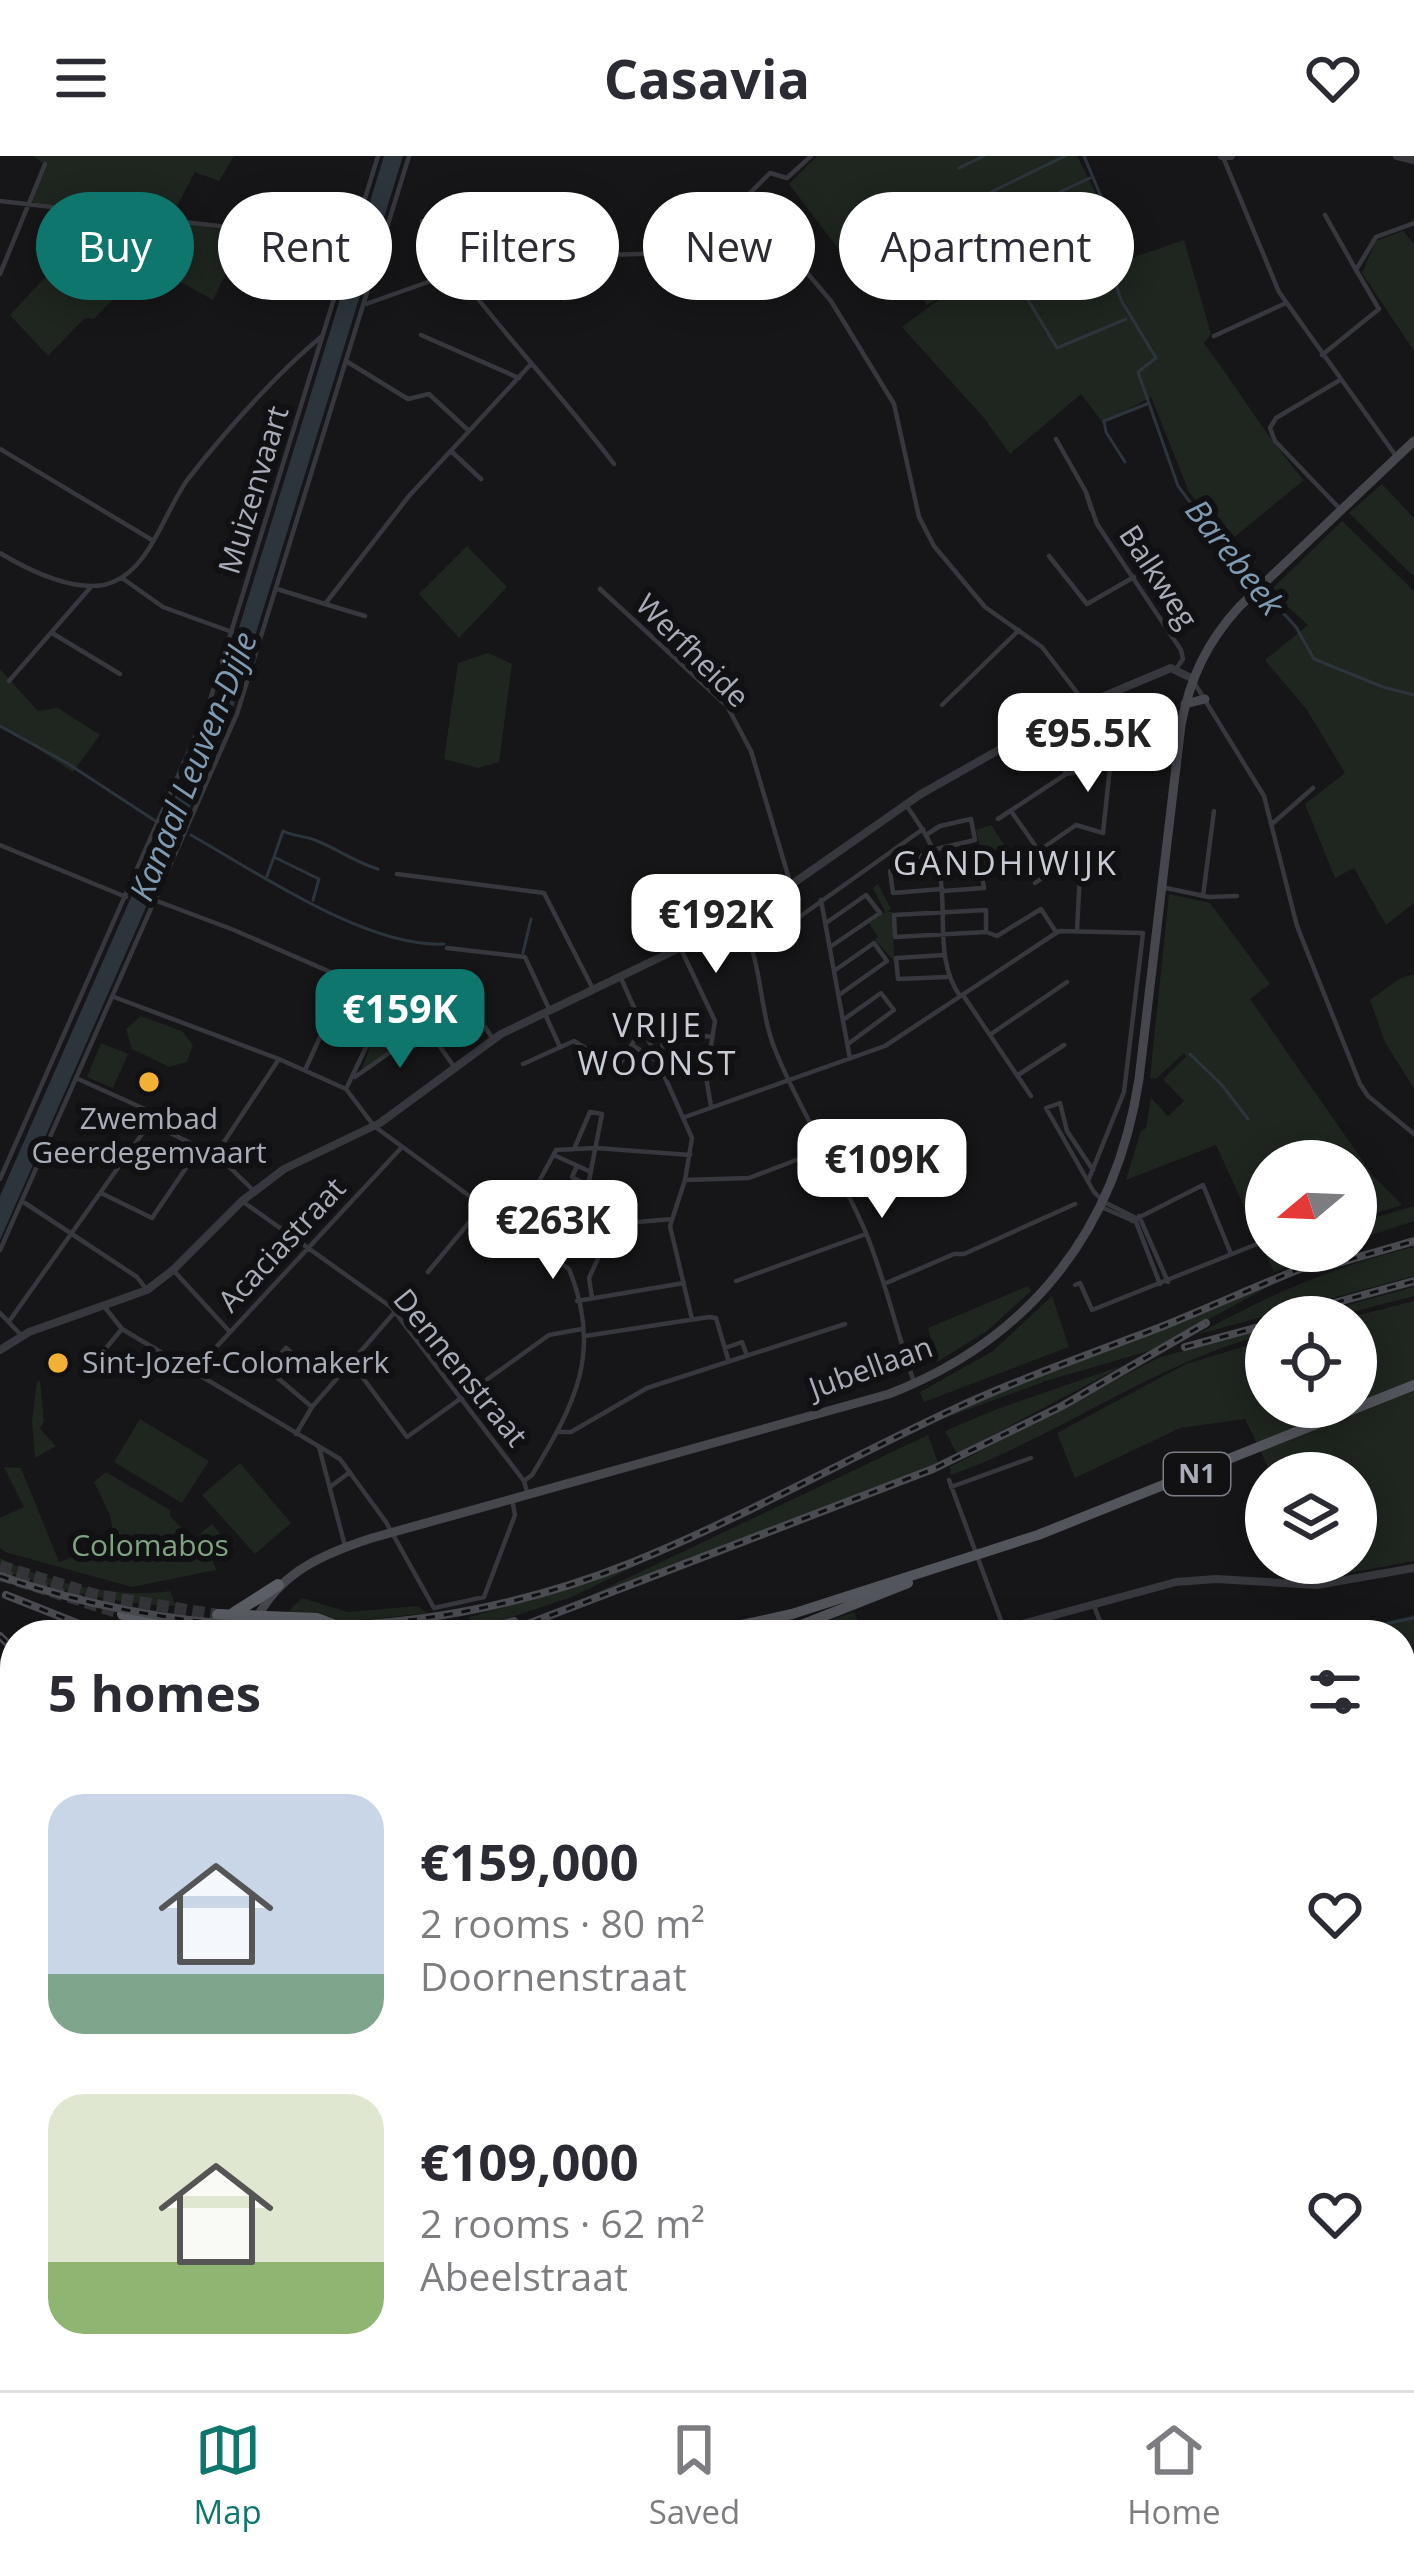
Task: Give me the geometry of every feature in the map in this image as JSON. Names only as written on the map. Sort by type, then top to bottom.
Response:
[{"type":"highway","points":[[231,1620],[218,1615],[244,1609],[282,1582]]},
{"type":"highway","points":[[123,1614],[156,1620]]},
{"type":"highway","points":[[284,1620],[316,1620]]},
{"type":"main road","name":"Jubellaan","points":[[257,1620],[282,1582],[345,1546],[914,1384],[964,1358],[1023,1312],[1073,1255],[1123,1154],[1136,1100],[1185,704],[1193,679],[1220,628],[1414,441]]},
{"type":"main road","points":[[1185,704],[1205,699]]},
{"type":"main road","name":"N1","points":[[773,1620],[1099,1514],[1414,1384]]},
{"type":"main road","points":[[282,1582],[275,1596],[278,1610],[296,1617]]},
{"type":"main road","name":"N1","points":[[814,1620],[901,1582]]},
{"type":"main road","points":[[824,1620],[826,1615]]},
{"type":"street","name":"Muizenvaart","points":[[367,192],[378,156]]},
{"type":"street","points":[[0,1250],[237,714],[409,156]]},
{"type":"street","points":[[751,192],[770,173],[787,178],[811,156]]},
{"type":"street","points":[[1225,156],[1263,260],[1286,303],[1397,456]]},
{"type":"street","points":[[1397,156],[1414,160]]},
{"type":"street","points":[[0,274],[46,164]]},
{"type":"street","points":[[0,200],[218,225]]},
{"type":"street","points":[[1322,355],[1379,309],[1325,215]]},
{"type":"street","points":[[1356,270],[1376,237],[1414,223]]},
{"type":"street","points":[[815,279],[894,404],[919,518],[940,554],[985,607],[1042,647],[1088,702],[1104,736],[1110,766],[1103,833],[1076,825],[1021,863]]},
{"type":"street","points":[[363,305],[416,287]]},
{"type":"street","name":"Muizenvaart","points":[[0,1179],[198,734],[334,300]]},
{"type":"street","points":[[480,300],[614,464]]},
{"type":"street","points":[[1214,337],[1286,303]]},
{"type":"street","points":[[421,335],[519,378]]},
{"type":"street","points":[[0,553],[90,587],[122,578],[207,456],[323,336]]},
{"type":"street","points":[[346,361],[408,399],[429,394],[469,431]]},
{"type":"street","points":[[325,604],[409,496],[532,364]]},
{"type":"street","points":[[1340,380],[1276,418],[1270,428],[1275,441],[1342,511]]},
{"type":"street","name":"Balkweg","points":[[1056,439],[1091,509],[1183,654],[1176,668]]},
{"type":"street","points":[[0,448],[152,540]]},
{"type":"street","points":[[451,451],[481,479]]},
{"type":"street","points":[[1048,556],[1087,604],[1134,577]]},
{"type":"street","points":[[122,578],[163,607],[232,632]]},
{"type":"street","points":[[9,681],[90,587]]},
{"type":"street","points":[[275,588],[365,616]]},
{"type":"street","name":"Werfheide","points":[[599,589],[727,706],[751,751],[790,884]]},
{"type":"street","points":[[942,705],[1019,630]]},
{"type":"street","points":[[52,632],[120,674]]},
{"type":"street","points":[[0,1350],[22,1336],[147,1290],[254,1191],[295,1162],[374,1126],[493,1039],[740,919],[904,803],[1046,723],[1176,668],[1193,679],[1264,796],[1297,926],[1360,1084],[1378,1106],[1414,1134]]},
{"type":"street","points":[[1046,723],[1066,775]]},
{"type":"street","points":[[998,819],[1066,775],[1110,766],[1153,765]]},
{"type":"street","points":[[1271,825],[1313,788]]},
{"type":"street","points":[[904,803],[939,866],[946,977],[1031,1096]]},
{"type":"street","points":[[1011,810],[1039,850]]},
{"type":"street","points":[[1203,896],[1214,811]]},
{"type":"street","points":[[794,920],[924,832],[971,819],[976,840],[933,849],[903,869]]},
{"type":"street","points":[[0,845],[126,897]]},
{"type":"street","points":[[1035,883],[1081,851],[1077,931]]},
{"type":"street","points":[[980,863],[984,888],[892,893],[890,871],[903,869],[980,863]]},
{"type":"street","points":[[397,874],[544,893],[593,989]]},
{"type":"street","points":[[1161,887],[1203,896],[1237,896]]},
{"type":"street","points":[[826,923],[866,895],[880,913],[830,947]]},
{"type":"street","points":[[157,901],[429,1015],[485,1027],[493,1039]]},
{"type":"street","points":[[821,901],[850,1059]]},
{"type":"street","points":[[986,932],[986,910],[894,915],[895,937],[986,932],[998,936],[1041,909],[1056,932]]},
{"type":"street","points":[[740,919],[761,976],[772,1045],[866,1234],[914,1384]]},
{"type":"street","points":[[685,1117],[885,1046],[1056,932],[1143,933],[1124,1092],[1088,1181]]},
{"type":"street","points":[[834,971],[874,943],[887,961],[839,995]]},
{"type":"street","points":[[680,947],[715,1021],[706,1078],[711,1106]]},
{"type":"street","points":[[447,948],[522,956],[560,1047]]},
{"type":"street","points":[[945,955],[896,958],[898,979],[946,977]]},
{"type":"street","points":[[620,976],[692,1138],[670,1226],[692,1319]]},
{"type":"street","points":[[305,1070],[347,978]]},
{"type":"street","points":[[991,1034],[1067,982]]},
{"type":"street","points":[[843,1020],[881,993],[894,1010],[848,1044]]},
{"type":"street","points":[[114,997],[346,1089],[374,1126],[569,1269],[584,1333],[580,1383],[558,1432],[524,1481],[528,1495]]},
{"type":"street","points":[[346,1089],[390,997]]},
{"type":"street","points":[[351,1081],[426,1028],[429,1015]]},
{"type":"street","points":[[426,1028],[455,1068]]},
{"type":"street","points":[[644,1028],[712,1036]]},
{"type":"street","points":[[523,1064],[574,1042],[616,1068],[644,1028]]},
{"type":"street","points":[[659,1063],[664,1030]]},
{"type":"street","points":[[631,1045],[659,1063]]},
{"type":"street","points":[[1018,1075],[1064,1045]]},
{"type":"street","points":[[216,1154],[279,1059]]},
{"type":"street","points":[[79,1079],[147,1110],[166,1131],[216,1154],[254,1191]]},
{"type":"street","points":[[1093,1170],[1067,1131],[1060,1103],[1046,1108],[1102,1204],[1135,1217],[1164,1283]]},
{"type":"street","points":[[574,1149],[590,1112],[602,1114],[588,1186],[572,1177],[577,1166]]},
{"type":"street","points":[[10,1320],[154,1117]]},
{"type":"street","points":[[98,1192],[152,1218],[200,1146]]},
{"type":"street","name":"Acaciastraat","points":[[193,1372],[401,1147]]},
{"type":"street","points":[[514,1228],[556,1150],[596,1148],[691,1156]]},
{"type":"street","points":[[685,1180],[749,1178],[825,1149]]},
{"type":"street","points":[[554,1155],[591,1172]]},
{"type":"street","points":[[1135,1217],[1203,1185],[1231,1254]]},
{"type":"street","name":"Dennenstraat","points":[[242,1201],[395,1312],[524,1481]]},
{"type":"street","points":[[24,1202],[136,1277],[147,1290]]},
{"type":"street","points":[[884,1284],[1075,1204]]},
{"type":"street","points":[[428,1272],[483,1206]]},
{"type":"street","points":[[592,1298],[589,1278],[614,1224],[672,1219]]},
{"type":"street","points":[[736,1280],[866,1234]]},
{"type":"street","points":[[1075,1285],[1081,1283],[1092,1310],[1245,1249]]},
{"type":"street","points":[[173,1270],[230,1332]]},
{"type":"street","points":[[578,1301],[684,1283]]},
{"type":"street","points":[[104,1305],[122,1329],[340,1459],[434,1608],[484,1597],[515,1514],[512,1499]]},
{"type":"street","points":[[296,1434],[312,1407],[395,1312]]},
{"type":"street","points":[[0,1313],[22,1336]]},
{"type":"street","points":[[351,1362],[407,1437],[549,1335],[716,1318],[728,1359]]},
{"type":"street","points":[[558,1432],[571,1432],[647,1388],[845,1324]]},
{"type":"street","points":[[98,1358],[122,1329]]},
{"type":"street","points":[[725,1348],[742,1342],[746,1353]]},
{"type":"street","points":[[276,1377],[295,1356],[286,1348],[267,1369],[276,1377],[312,1407]]},
{"type":"street","points":[[320,1448],[345,1546]]},
{"type":"street","points":[[1000,1620],[950,1483],[1031,1458]]},
{"type":"street","points":[[328,1488],[350,1472]]},
{"type":"street","points":[[1037,1620],[1190,1580],[1317,1586],[1414,1568]]},
{"type":"street","points":[[1093,1603],[1099,1620]]},
{"type":"green space","points":[[33,156],[234,156],[219,181],[195,172],[185,192],[36,192],[36,203],[28,202],[45,164]]},
{"type":"green space","points":[[817,156],[1077,156],[1095,192],[839,192],[839,250],[815,218],[815,192],[795,192],[789,184]]},
{"type":"green space","points":[[194,225],[218,229],[218,290],[213,300],[194,289]]},
{"type":"green space","points":[[1403,231],[1414,244],[1414,351],[1362,273],[1376,241]]},
{"type":"green space","points":[[1184,240],[1211,334],[1204,343],[1304,480],[1227,543],[1189,492],[1151,397],[1103,423],[1081,394],[1010,454],[902,327],[938,300],[1134,300],[1134,257]]},
{"type":"green space","points":[[36,287],[36,300],[112,300],[94,319],[85,318],[48,356],[10,315]]},
{"type":"green space","points":[[1382,484],[1414,518],[1414,577],[1349,513]]},
{"type":"green space","points":[[1342,521],[1414,591],[1414,903],[1386,925],[1354,868],[1335,878],[1305,804],[1345,773],[1307,710],[1265,660],[1308,625],[1270,591]]},
{"type":"green space","points":[[467,546],[507,587],[459,638],[419,594]]},
{"type":"green space","points":[[488,653],[512,664],[499,762],[478,768],[444,759],[458,663]]},
{"type":"green space","points":[[0,669],[38,711],[58,708],[100,735],[73,772],[0,724]]},
{"type":"green space","points":[[991,825],[1016,862],[1000,873],[986,875],[976,830]]},
{"type":"green space","points":[[878,884],[891,909],[887,912],[893,912],[894,961],[875,940],[878,937],[869,923],[885,912],[873,888]]},
{"type":"green space","points":[[1169,894],[1210,903],[1270,984],[1250,999],[1348,1140],[1245,1140],[1245,1208],[1216,1145],[1126,1180],[1146,1128],[1151,1098],[1168,1116],[1184,1101],[1163,1079],[1186,1057],[1184,1053],[1156,1079],[1150,1078]]},
{"type":"green space","points":[[1414,974],[1414,1089],[1385,1042],[1370,1000]]},
{"type":"green space","points":[[141,1016],[182,1031],[193,1045],[187,1062],[169,1067],[132,1049],[126,1029]]},
{"type":"green space","points":[[379,1025],[395,1030],[404,1040],[361,1071]]},
{"type":"green space","points":[[101,1043],[128,1054],[113,1088],[87,1077]]},
{"type":"green space","points":[[1377,1180],[1402,1205],[1377,1213]]},
{"type":"green space","points":[[1414,1206],[1414,1221],[1377,1233],[1377,1217]]},
{"type":"green space","points":[[1414,1247],[1414,1276],[1340,1296],[1274,1296],[1334,1272],[1377,1272],[1377,1258]]},
{"type":"green space","points":[[1286,1277],[1152,1350],[1046,1381],[931,1423],[1018,1384],[1149,1336]]},
{"type":"green space","points":[[1028,1286],[1031,1291],[987,1331],[937,1362],[928,1328]]},
{"type":"green space","points":[[1414,1287],[1414,1296],[1377,1306],[1377,1297]]},
{"type":"green space","points":[[1052,1296],[1069,1347],[924,1402],[920,1392],[993,1351]]},
{"type":"green space","points":[[1414,1301],[1414,1561],[1377,1568],[1377,1452],[1261,1452],[1249,1428],[1377,1428],[1377,1311]]},
{"type":"green space","points":[[1245,1309],[1245,1322],[1199,1334]]},
{"type":"green space","points":[[1245,1333],[1245,1340],[1183,1363],[951,1475],[950,1467],[1158,1358]]},
{"type":"green space","points":[[1245,1346],[1245,1419],[1180,1428],[1075,1478],[1057,1433],[1186,1364]]},
{"type":"green space","points":[[1124,1365],[957,1454],[945,1431],[997,1409]]},
{"type":"green space","points":[[40,1381],[44,1421],[40,1429],[56,1446],[35,1458],[32,1421]]},
{"type":"green space","points":[[140,1419],[209,1461],[182,1503],[114,1462]]},
{"type":"green space","points":[[928,1435],[939,1465],[556,1612]]},
{"type":"green space","points":[[240,1463],[291,1523],[255,1554],[202,1495]]},
{"type":"green space","name":"Colomabos","points":[[4,1467],[21,1468],[59,1562],[115,1542],[110,1515],[94,1482],[106,1472],[170,1510],[170,1516],[206,1553],[195,1538],[212,1524],[230,1545],[212,1559],[216,1570],[132,1587],[5,1552],[0,1548],[0,1518],[24,1507]]},
{"type":"green space","points":[[0,1558],[83,1587],[127,1593],[170,1591],[176,1606],[65,1589],[0,1569]]},
{"type":"green space","points":[[652,1558],[572,1597],[503,1620],[469,1617],[557,1593]]},
{"type":"green space","points":[[302,1598],[348,1612],[418,1606],[427,1613],[334,1620],[288,1612]]},
{"type":"green space","points":[[854,1612],[857,1620],[832,1620]]},
{"type":"water","points":[[384,156],[403,156],[392,192],[373,192]]},
{"type":"water","name":"Kanaal Leuven-Dijle","points":[[340,300],[359,300],[232,711],[0,1240],[0,1196],[215,706]]},
{"type":"waterway","points":[[959,168],[984,156]]},
{"type":"waterway","points":[[991,192],[1065,156]]},
{"type":"waterway","name":"Barebeek","points":[[1084,156],[1105,206],[1112,272],[1121,300],[1156,358],[1138,372],[1178,486],[1227,552],[1296,627],[1314,659],[1414,695]]},
{"type":"waterway","points":[[1060,192],[1090,178]]},
{"type":"waterway","points":[[1028,300],[1057,348],[1126,319]]},
{"type":"waterway","points":[[1125,462],[1104,421],[1147,404]]},
{"type":"waterway","name":"Kanaal Leuven-Dijle","points":[[0,726],[157,822]]},
{"type":"waterway","points":[[274,857],[283,831],[378,869]]},
{"type":"waterway","name":"Kanaal Leuven-Dijle","points":[[191,835],[348,921],[414,942],[444,944]]},
{"type":"waterway","points":[[267,876],[274,857],[319,879],[313,900]]},
{"type":"waterway","points":[[523,953],[531,919]]},
{"type":"waterway","points":[[1190,1054],[1248,1119]]},
{"type":"waterway","points":[[1404,1620],[1414,1618]]},
{"type":"tunnel","points":[[0,1566],[96,1595],[218,1615]]},
{"type":"tunnel","points":[[0,1575],[123,1614]]},
{"type":"railway","points":[[1377,1252],[1414,1241]]},
{"type":"railway","points":[[403,1620],[554,1590],[631,1563],[976,1399],[1292,1272]]},
{"type":"railway","points":[[1359,1296],[1414,1281]]},
{"type":"railway","points":[[538,1620],[933,1469],[1062,1406],[1206,1323]]},
{"type":"railway","points":[[1185,1347],[1245,1331]]},
{"type":"railway","points":[[0,1576],[78,1599],[201,1620]]},
{"type":"railway","points":[[6,1595],[69,1620]]},
{"type":"place","name":"Zwembad Geerdegemvaart","points":[[149,1082]]},
{"type":"place","name":"Sint-Jozef-Colomakerk","points":[[58,1363]]},
{"type":"district","name":"GANDHIWIJK","points":[[1006,863]]},
{"type":"district","name":"VRIJE WOONST","points":[[658,1044]]}]
